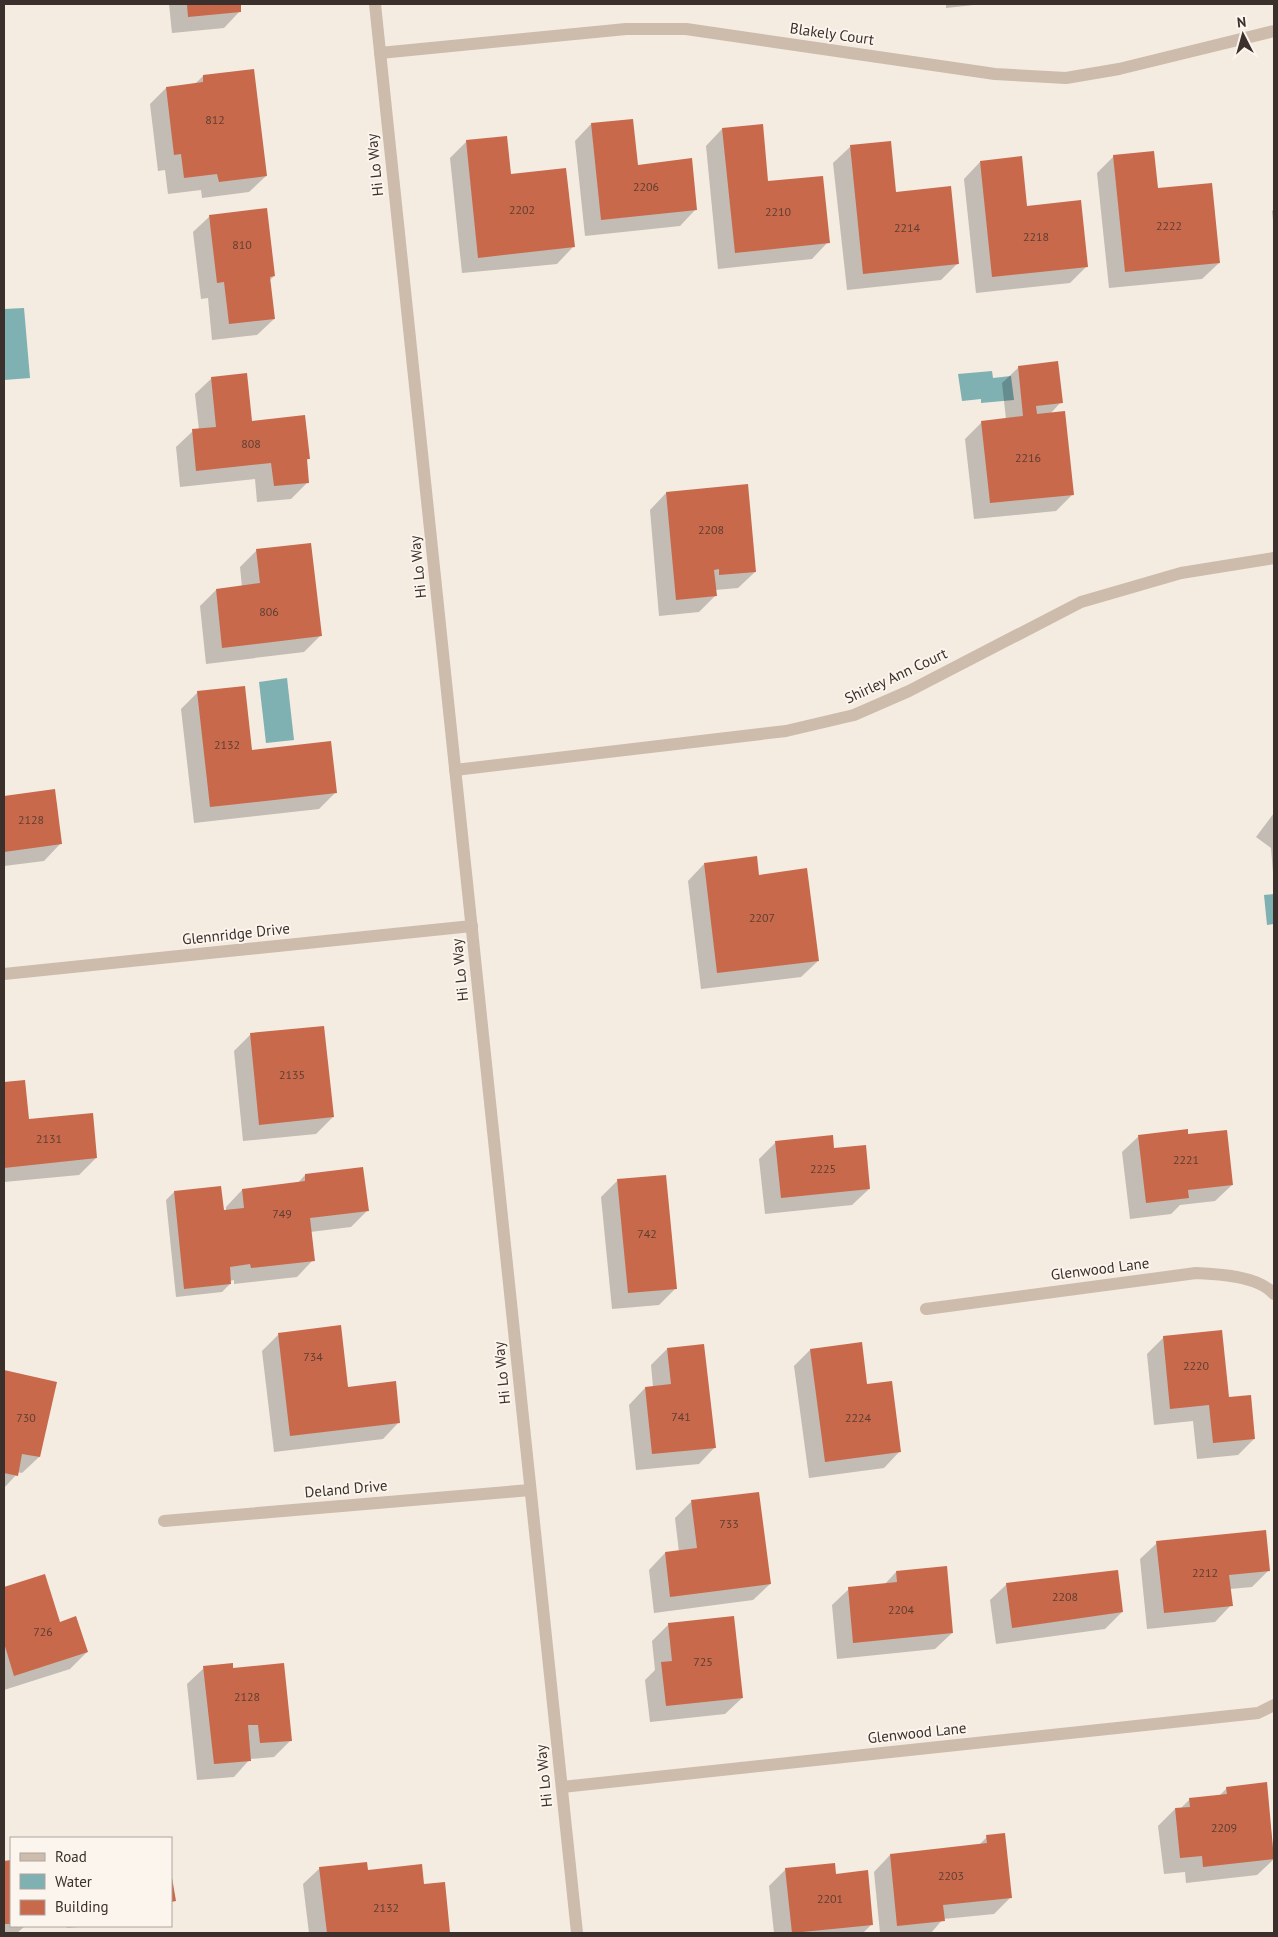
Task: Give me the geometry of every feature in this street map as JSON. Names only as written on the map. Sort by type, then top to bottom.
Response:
[{"type":"street","name":"Hi Lo Way","points":[[375,4],[577,1933]]},
{"type":"street","name":"Blakely Court","points":[[380,53],[626,29],[686,29],[996,74],[1066,78],[1119,69],[1274,31]]},
{"type":"street","name":"Shirley Ann Court","points":[[455,770],[786,731],[854,715],[909,691],[1081,602],[1181,573],[1274,558]]},
{"type":"street","name":"Glennridge Drive","points":[[4,974],[472,926]]},
{"type":"street","name":"Glenwood Lane","points":[[926,1308],[1196,1273],[1232,1275],[1269,1289],[1274,1294]]},
{"type":"street","name":"Deland Drive","points":[[164,1521],[530,1490]]},
{"type":"street","name":"Glenwood Lane","points":[[562,1787],[1258,1713],[1274,1704]]},
{"type":"water","points":[[24,308],[30,378],[4,380],[4,309]]},
{"type":"water","points":[[992,371],[993,378],[1011,376],[1014,400],[981,403],[981,399],[962,401],[958,374]]},
{"type":"water","points":[[287,678],[294,740],[266,743],[259,682]]},
{"type":"water","points":[[1274,894],[1274,924],[1267,925],[1264,895]]},
{"type":"building","points":[[187,4],[241,4],[241,12],[188,17]]},
{"type":"building","points":[[254,69],[267,176],[219,182],[217,174],[184,178],[181,154],[174,155],[166,87],[203,82],[203,75]]},
{"type":"building","points":[[633,119],[638,165],[692,158],[697,210],[601,220],[591,123]]},
{"type":"building","points":[[763,124],[768,181],[823,176],[830,243],[735,253],[722,128]]},
{"type":"building","points":[[507,136],[511,174],[566,168],[575,247],[478,258],[466,140]]},
{"type":"building","points":[[891,141],[896,192],[951,186],[959,264],[863,274],[850,145]]},
{"type":"building","points":[[1154,151],[1158,188],[1212,183],[1220,263],[1125,272],[1113,155]]},
{"type":"building","points":[[1022,156],[1027,206],[1081,200],[1088,267],[992,277],[980,161]]},
{"type":"building","points":[[267,208],[275,276],[270,277],[275,319],[229,324],[224,282],[217,283],[209,215]]},
{"type":"building","points":[[1058,361],[1063,403],[1036,406],[1037,414],[1065,411],[1074,495],[990,503],[981,421],[1023,416],[1018,366]]},
{"type":"building","points":[[247,373],[252,421],[305,415],[310,459],[307,459],[309,483],[274,486],[271,463],[196,471],[192,429],[216,427],[211,377]]},
{"type":"building","points":[[748,484],[756,572],[719,575],[719,569],[714,570],[717,596],[676,600],[666,492]]},
{"type":"building","points":[[311,543],[322,636],[222,648],[216,589],[260,583],[256,549]]},
{"type":"building","points":[[245,686],[252,750],[331,741],[337,793],[210,807],[197,691]]},
{"type":"building","points":[[55,789],[62,844],[4,852],[4,796]]},
{"type":"building","points":[[757,856],[759,875],[807,868],[819,961],[717,973],[704,863]]},
{"type":"building","points":[[324,1026],[334,1117],[259,1125],[250,1033]]},
{"type":"building","points":[[25,1080],[29,1119],[93,1113],[97,1158],[4,1168],[4,1082]]},
{"type":"building","points":[[1188,1129],[1188,1134],[1227,1130],[1233,1185],[1188,1190],[1189,1198],[1146,1203],[1138,1135]]},
{"type":"building","points":[[833,1135],[834,1148],[866,1145],[870,1189],[781,1198],[775,1141]]},
{"type":"building","points":[[363,1167],[369,1211],[310,1218],[315,1261],[251,1268],[250,1264],[230,1267],[231,1284],[184,1289],[174,1191],[221,1186],[224,1210],[244,1208],[242,1189],[305,1181],[305,1174]]},
{"type":"building","points":[[666,1175],[677,1289],[628,1293],[617,1179]]},
{"type":"building","points":[[341,1325],[348,1387],[396,1381],[400,1423],[290,1436],[278,1333]]},
{"type":"building","points":[[1222,1330],[1229,1397],[1251,1395],[1255,1439],[1213,1443],[1209,1405],[1170,1409],[1163,1336]]},
{"type":"building","points":[[862,1342],[867,1384],[892,1381],[901,1452],[825,1462],[810,1349]]},
{"type":"building","points":[[704,1344],[716,1448],[652,1454],[645,1387],[671,1384],[667,1348]]},
{"type":"building","points":[[4,1370],[57,1382],[40,1457],[22,1454],[18,1476],[4,1473]]},
{"type":"building","points":[[759,1492],[771,1584],[670,1597],[665,1552],[697,1548],[691,1500]]},
{"type":"building","points":[[1266,1530],[1270,1571],[1229,1575],[1233,1606],[1164,1613],[1156,1541]]},
{"type":"building","points":[[947,1566],[953,1633],[853,1643],[848,1587],[897,1582],[896,1571]]},
{"type":"building","points":[[1118,1570],[1123,1612],[1012,1628],[1006,1583]]},
{"type":"building","points":[[45,1574],[60,1622],[76,1616],[88,1652],[14,1676],[4,1643],[4,1587]]},
{"type":"building","points":[[734,1616],[743,1698],[666,1706],[661,1662],[672,1661],[668,1623]]},
{"type":"building","points":[[233,1663],[233,1668],[284,1663],[292,1741],[260,1743],[258,1725],[248,1725],[251,1761],[214,1764],[203,1666]]},
{"type":"building","points":[[1267,1782],[1274,1859],[1203,1867],[1202,1856],[1180,1858],[1175,1808],[1190,1807],[1189,1798],[1227,1794],[1226,1787]]},
{"type":"building","points":[[1005,1833],[1012,1898],[943,1905],[945,1921],[897,1926],[890,1854],[987,1843],[986,1835]]},
{"type":"building","points":[[10,1860],[10,1924],[4,1924],[4,1861]]},
{"type":"building","points":[[367,1862],[368,1870],[422,1864],[424,1884],[445,1882],[450,1933],[327,1933],[319,1867]]},
{"type":"building","points":[[835,1863],[836,1874],[868,1870],[873,1925],[792,1933],[785,1868]]},
{"type":"building","points":[[172,1878],[176,1901],[172,1902]]}]
